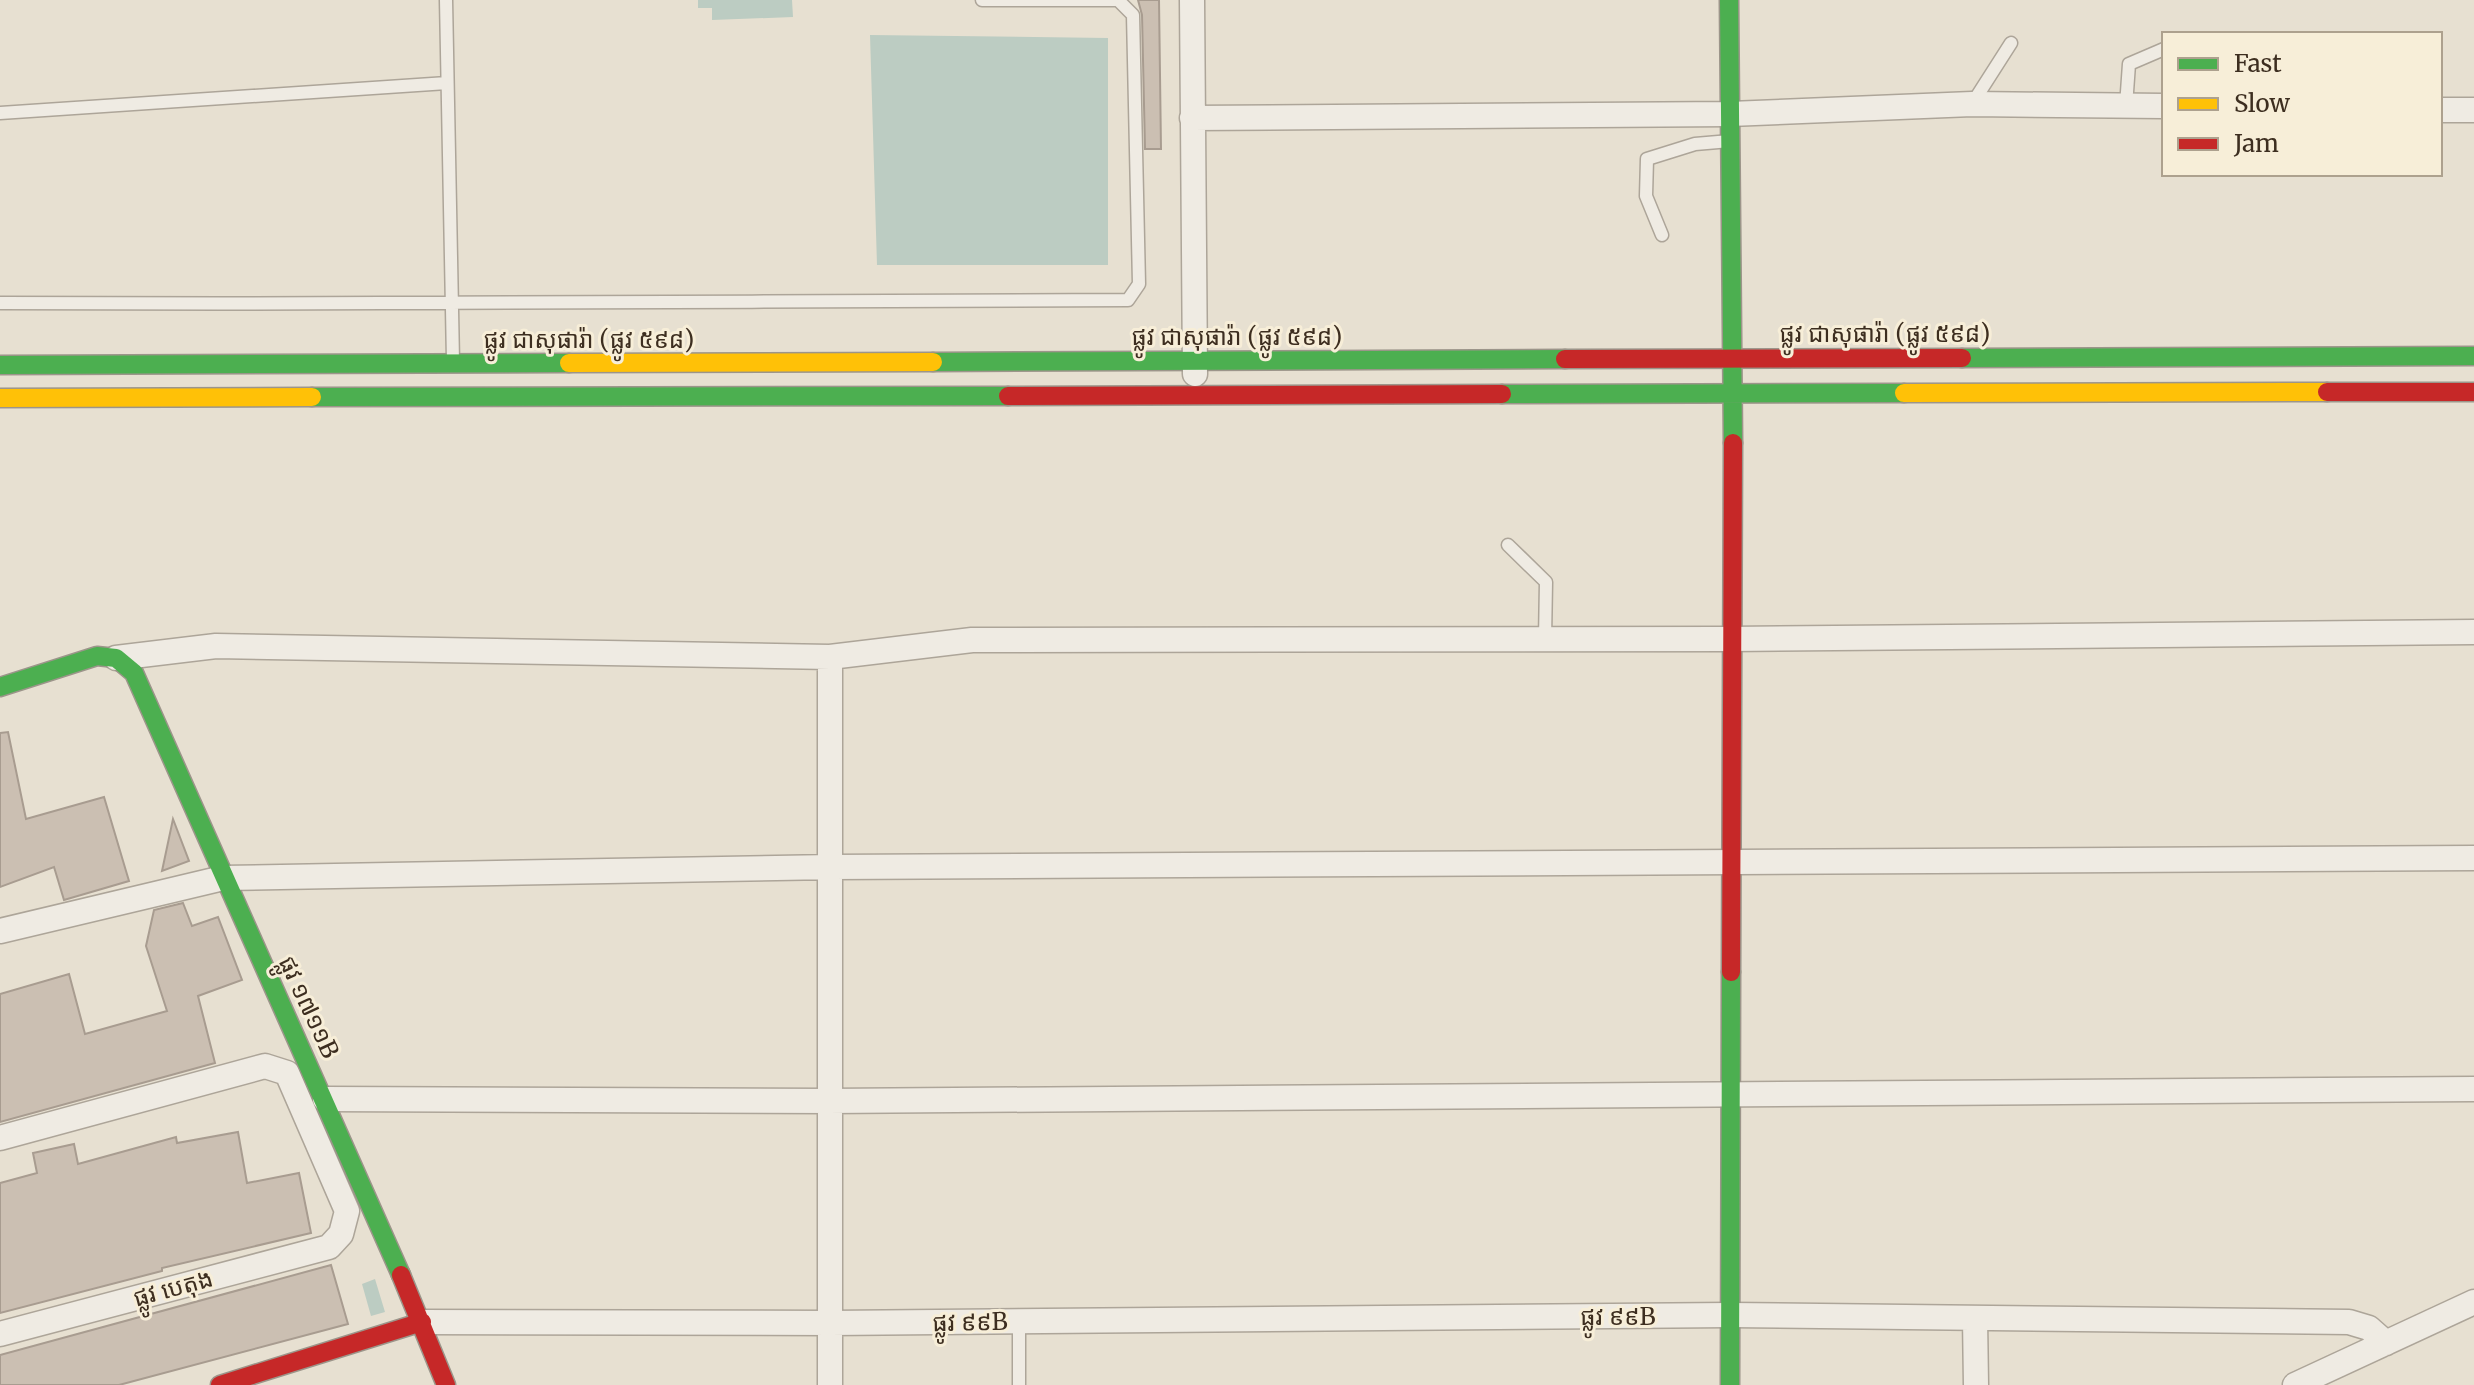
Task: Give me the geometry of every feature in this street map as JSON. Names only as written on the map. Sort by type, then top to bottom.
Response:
[{"type":"main road","points":[[1729,0],[1733,357],[1730,639],[1732,865],[1728,1092],[1730,1385]]},
{"type":"main road","name":"ផ្លូវ ជាសុផារ៉ា (ផ្លូវ ៥៩៨)","points":[[0,398],[454,380],[1194,360],[2474,356]]},
{"type":"main road","name":"ផ្លូវ ជាសុផារ៉ា (ផ្លូវ ៥៩៨)","points":[[0,365],[454,380],[1195,395],[2474,392]]},
{"type":"main road","points":[[0,687],[97,656],[116,658]]},
{"type":"main road","name":"ផ្លូវ ១៧១១B","points":[[116,658],[134,673],[223,878],[325,1099],[422,1322],[446,1385]]},
{"type":"main road","name":"ផ្លូវ ៩៩B","points":[[220,1385],[256,1380],[422,1322]]},
{"type":"street","points":[[1192,0],[1195,395]]},
{"type":"street","points":[[1192,118],[1730,114],[1972,104],[2162,106]]},
{"type":"street","points":[[2442,110],[2474,110]]},
{"type":"street","points":[[116,658],[216,646],[830,657],[972,640],[1730,639],[2474,632]]},
{"type":"street","points":[[830,657],[830,1385]]},
{"type":"street","points":[[0,931],[223,878],[832,867],[1732,865],[2474,858]]},
{"type":"street","name":"ផ្លូវ បេតុង","points":[[0,1138],[265,1066],[276,1067],[287,1073],[347,1211],[341,1234],[329,1247],[0,1334]]},
{"type":"street","points":[[325,1099],[829,1101],[1728,1092],[2474,1089]]},
{"type":"street","points":[[2295,1385],[2474,1302]]},
{"type":"street","name":"ផ្លូវ ៩៩B","points":[[422,1322],[831,1323],[1730,1315],[2349,1322],[2369,1328],[2386,1343]]},
{"type":"street","points":[[1975,1318],[1976,1385]]},
{"type":"lane","points":[[446,0],[454,380]]},
{"type":"lane","points":[[0,303],[453,306],[695,301],[1128,300],[1139,284],[1133,15],[1118,0],[982,0]]},
{"type":"lane","points":[[1972,104],[2011,43]]},
{"type":"lane","points":[[2126,106],[2129,64],[2162,50]]},
{"type":"lane","points":[[0,113],[447,83]]},
{"type":"lane","points":[[1662,235],[1646,196],[1647,159],[1695,144],[1730,141]]},
{"type":"lane","points":[[1508,545],[1532,564],[1546,582],[1545,639]]},
{"type":"lane","points":[[1019,1321],[1019,1385]]},
{"type":"shaded area","points":[[698,0],[792,0],[793,17],[712,20],[712,8],[698,8]]},
{"type":"shaded area","points":[[870,35],[1108,38],[1108,265],[877,265]]},
{"type":"shaded area","points":[[375,1279],[385,1312],[371,1316],[362,1284]]},
{"type":"building","points":[[1138,0],[1159,0],[1161,149],[1145,149],[1142,15]]},
{"type":"building","points":[[8,732],[26,819],[104,797],[129,881],[64,900],[54,867],[0,887],[0,733]]},
{"type":"building","points":[[173,819],[189,861],[162,871]]},
{"type":"building","points":[[183,903],[192,926],[218,917],[242,980],[198,996],[215,1063],[0,1122],[0,994],[69,974],[85,1034],[167,1011],[146,946],[154,910]]},
{"type":"building","points":[[238,1132],[247,1183],[299,1173],[311,1233],[162,1268],[162,1271],[0,1313],[0,1183],[37,1173],[33,1153],[74,1144],[78,1164],[176,1137],[177,1143]]},
{"type":"building","points":[[331,1265],[348,1324],[119,1385],[0,1385],[0,1355]]},
{"type":"traffic: fast","points":[[1729,0],[1733,443]]},
{"type":"traffic: fast","points":[[1962,358],[2474,356]]},
{"type":"traffic: fast","points":[[933,362],[1565,359]]},
{"type":"traffic: fast","points":[[0,365],[569,363]]},
{"type":"traffic: fast","points":[[1502,394],[1904,393]]},
{"type":"traffic: fast","points":[[312,397],[1008,396]]},
{"type":"traffic: fast","points":[[0,687],[97,656],[116,658],[134,673],[401,1275]]},
{"type":"traffic: fast","points":[[1730,1385],[1731,972]]},
{"type":"traffic: slow","points":[[569,363],[933,362]]},
{"type":"traffic: slow","points":[[1904,393],[2327,392]]},
{"type":"traffic: slow","points":[[0,398],[312,397]]},
{"type":"traffic: jam","points":[[1565,359],[1962,358]]},
{"type":"traffic: jam","points":[[2327,392],[2474,392]]},
{"type":"traffic: jam","points":[[1008,396],[1502,394]]},
{"type":"traffic: jam","points":[[1731,972],[1733,443]]},
{"type":"traffic: jam","points":[[401,1275],[446,1385]]},
{"type":"traffic: jam","points":[[220,1385],[422,1322]]}]
